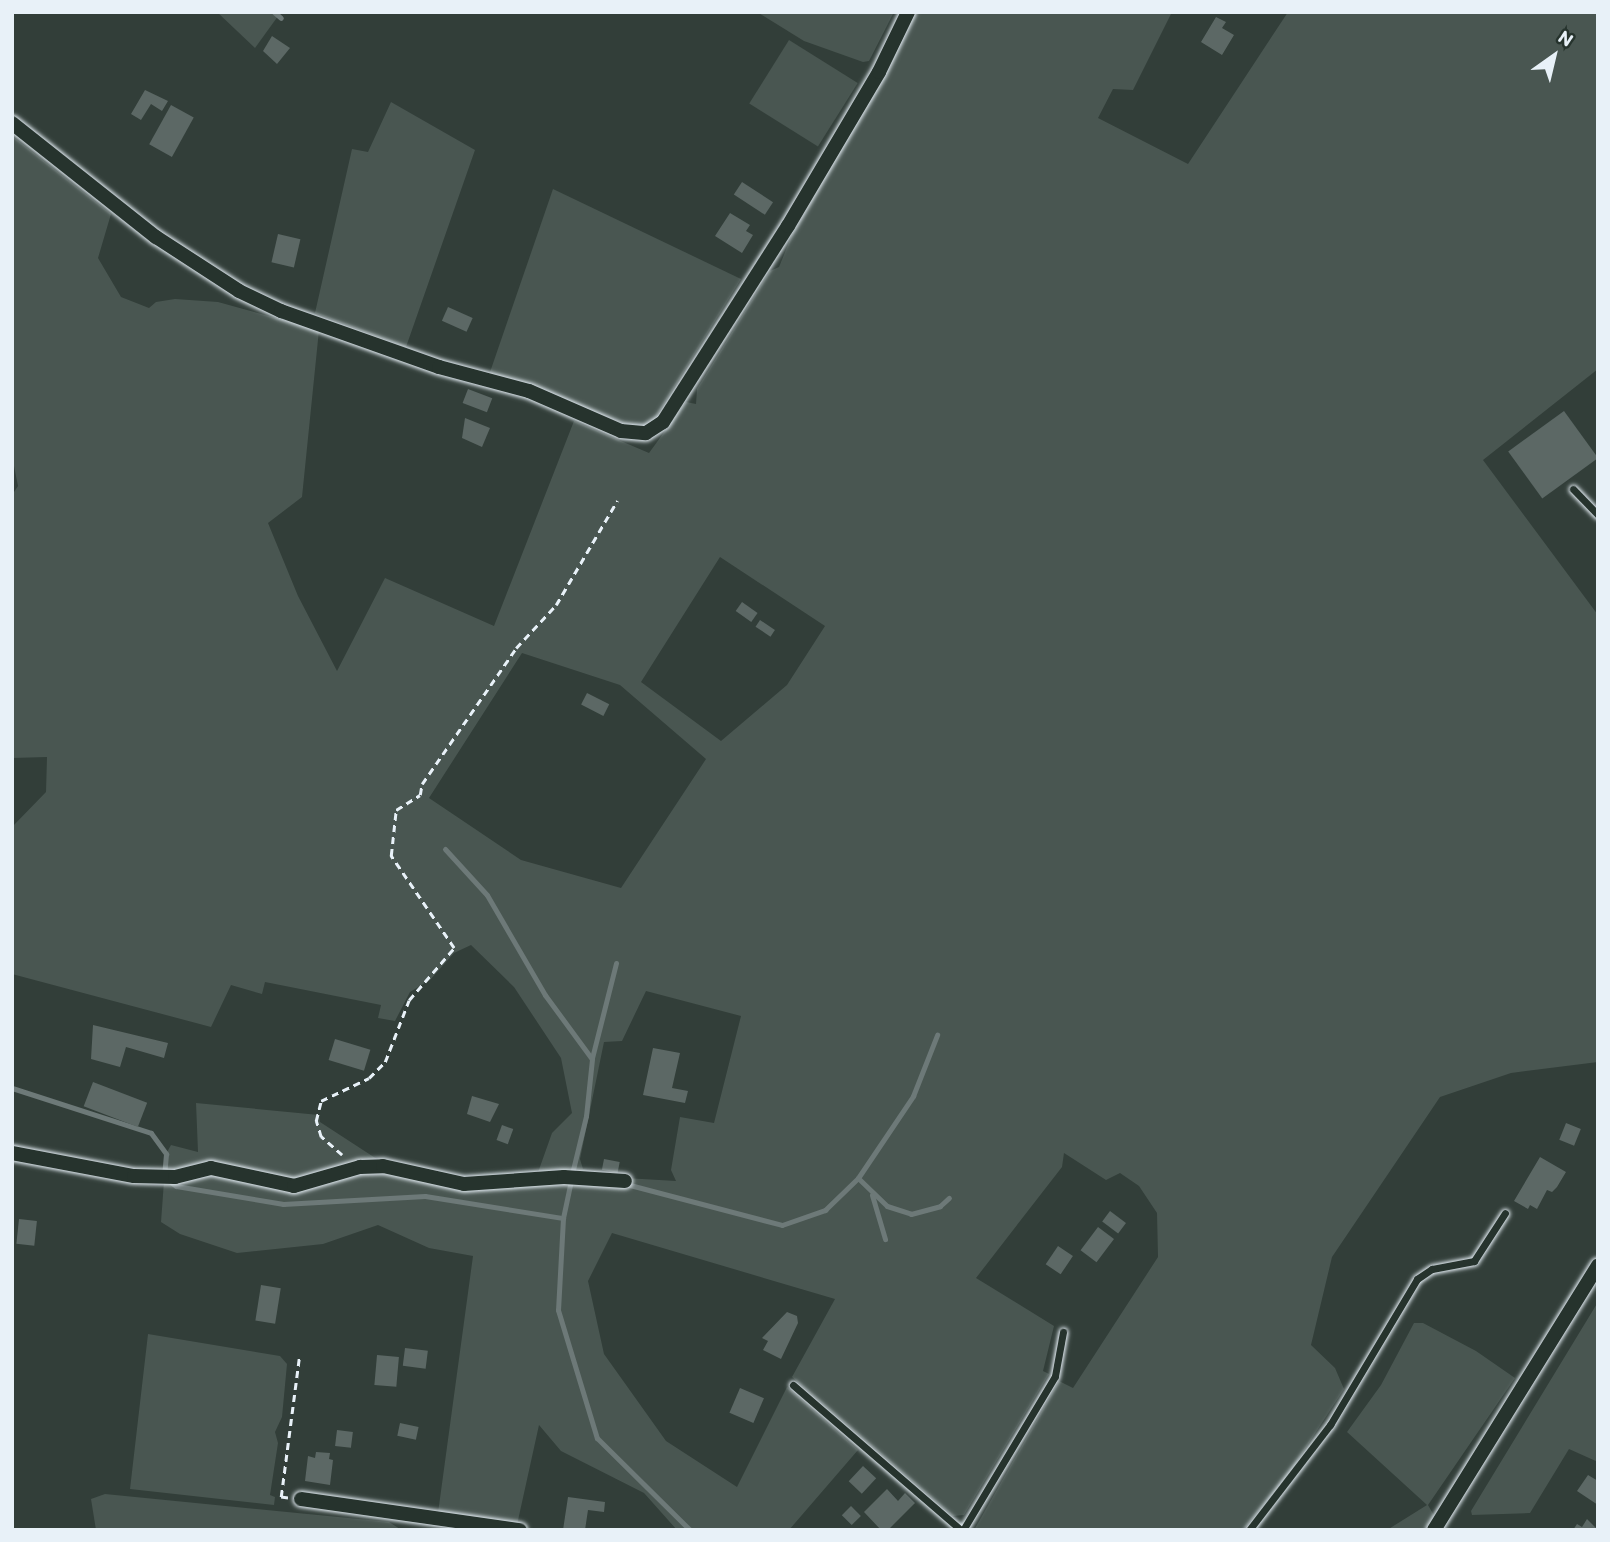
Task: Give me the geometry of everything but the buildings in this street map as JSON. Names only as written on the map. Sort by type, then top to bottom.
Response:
[{"type":"street","points":[[12,123],[156,237],[239,291],[281,311],[360,335],[439,367],[529,391],[621,431],[646,433],[663,422],[781,238],[879,72],[908,12]]},
{"type":"street","points":[[12,1153],[156,1178],[175,1177],[211,1168],[294,1186],[359,1167],[383,1166],[464,1184],[571,1178],[625,1181]]},
{"type":"street","points":[[1434,1530],[1598,1266]]},
{"type":"street","points":[[302,1499],[520,1530]]},
{"type":"lane","points":[[1573,489],[1598,514]]},
{"type":"lane","points":[[1249,1530],[1330,1425],[1417,1279],[1432,1269],[1475,1261],[1505,1213]]},
{"type":"lane","points":[[793,1385],[962,1530],[1055,1376],[1063,1332]]},
{"type":"path","points":[[359,1167],[321,1136],[316,1121],[318,1107],[369,1078],[385,1062],[409,1000],[454,948],[391,856],[396,810],[420,795],[422,784],[516,648],[556,605],[617,501]]},
{"type":"path","points":[[299,1358],[281,1497],[302,1499]]},
{"type":"shaded area","points":[[217,12],[281,12],[255,48]]},
{"type":"shaded area","points":[[757,12],[894,12],[869,61],[863,62],[804,41]]},
{"type":"shaded area","points":[[913,12],[1172,12],[1133,90],[1113,89],[1098,118],[1188,164],[1288,12],[1598,12],[1598,369],[1483,460],[1598,615],[1598,1062],[1511,1073],[1440,1097],[1332,1257],[1311,1345],[1335,1368],[1344,1389],[1290,1472],[1243,1530],[974,1530],[1059,1381],[1073,1388],[1158,1257],[1157,1213],[1139,1186],[1120,1173],[1106,1180],[1064,1153],[1062,1167],[976,1278],[1054,1326],[1043,1371],[1049,1374],[964,1515],[953,1516],[792,1377],[835,1299],[612,1233],[588,1281],[604,1354],[666,1441],[737,1487],[787,1387],[858,1450],[789,1530],[677,1530],[644,1493],[561,1451],[539,1425],[517,1525],[438,1513],[473,1256],[429,1248],[378,1225],[323,1244],[237,1253],[180,1234],[161,1222],[166,1154],[171,1145],[198,1152],[196,1103],[319,1115],[320,1122],[406,1178],[536,1178],[552,1133],[572,1113],[561,1058],[514,987],[471,945],[454,953],[430,980],[410,992],[395,1021],[378,1018],[381,1005],[265,982],[262,994],[231,985],[211,1027],[12,974],[12,827],[46,792],[47,757],[12,758],[12,495],[18,486],[12,456],[12,136],[111,214],[98,258],[121,297],[149,308],[156,302],[175,299],[218,302],[319,330],[302,497],[268,523],[298,596],[337,671],[385,578],[494,626],[574,421],[649,453],[686,402],[696,404],[697,389],[770,271],[779,267],[792,235],[877,87]],"holes":[[[720,557],[825,626],[787,685],[721,741],[641,682]],[[522,653],[620,685],[706,759],[621,888],[521,860],[429,798]],[[646,991],[741,1016],[714,1123],[680,1117],[671,1170],[676,1181],[625,1178],[583,1169],[580,1159],[604,1042],[622,1041]]]},
{"type":"shaded area","points":[[789,40],[858,83],[818,147],[749,104]]},
{"type":"shaded area","points":[[391,102],[475,150],[406,347],[315,313],[352,149],[368,152]]},
{"type":"shaded area","points":[[553,189],[741,279],[652,423],[635,427],[489,375]]},
{"type":"shaded area","points":[[1598,1302],[1598,1462],[1569,1449],[1530,1513],[1472,1515],[1471,1511]]},
{"type":"shaded area","points":[[1414,1323],[1423,1323],[1476,1351],[1515,1378],[1428,1505],[1436,1519],[1428,1530],[1387,1530],[1427,1505],[1347,1432],[1381,1385]]},
{"type":"shaded area","points":[[148,1334],[280,1356],[287,1364],[282,1417],[275,1432],[278,1443],[270,1495],[275,1497],[274,1505],[130,1489]]},
{"type":"shaded area","points":[[105,1494],[389,1522],[400,1529],[96,1530],[91,1499]]},
{"type":"waterway","points":[[274,12],[281,18]]},
{"type":"waterway","points":[[445,849],[487,895],[545,995],[592,1059],[586,1116],[571,1178]]},
{"type":"waterway","points":[[592,1058],[616,963]]},
{"type":"waterway","points":[[626,1184],[782,1225],[825,1210],[858,1178],[913,1096],[937,1035]]},
{"type":"waterway","points":[[12,1088],[151,1133],[166,1154],[164,1177],[176,1186],[283,1204],[425,1196],[563,1218],[571,1180]]},
{"type":"waterway","points":[[858,1178],[887,1206],[911,1214],[940,1206],[949,1198]]},
{"type":"waterway","points":[[872,1195],[885,1239]]},
{"type":"waterway","points":[[563,1218],[558,1310],[597,1438],[690,1530]]}]
